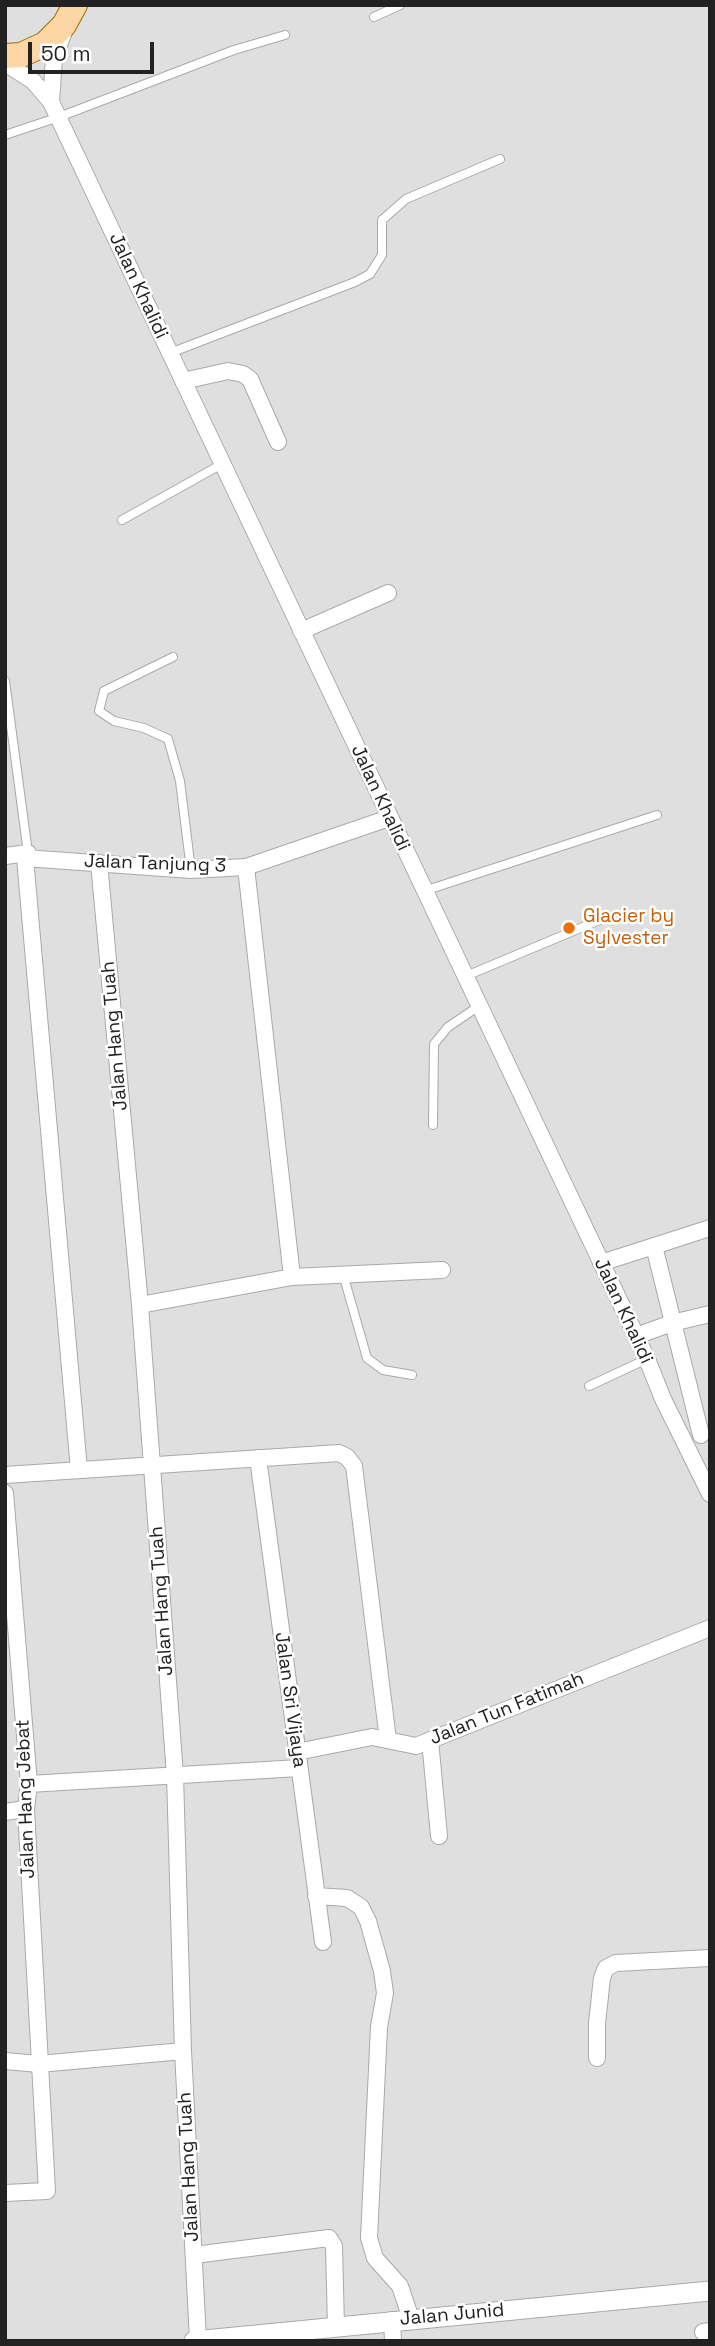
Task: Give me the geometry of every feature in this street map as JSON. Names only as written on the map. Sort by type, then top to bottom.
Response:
[{"type":"main road","points":[[5,56],[21,55],[45,44],[64,25],[73,9]]},
{"type":"street","points":[[55,110],[54,58],[73,9]]},
{"type":"street","points":[[5,64],[33,81],[55,110]]},
{"type":"street","name":"Jalan Khalidi","points":[[55,110],[710,1494]]},
{"type":"street","points":[[183,381],[228,371],[243,374],[250,379],[278,442]]},
{"type":"street","points":[[301,631],[388,593]]},
{"type":"street","name":"Jalan Tanjung 3","points":[[5,856],[26,855],[191,870],[246,867],[389,818]]},
{"type":"street","points":[[26,855],[79,1470]]},
{"type":"street","name":"Jalan Hang Tuah","points":[[99,863],[140,1305],[175,1775],[183,2051],[196,2341]]},
{"type":"street","points":[[246,867],[292,1276]]},
{"type":"street","points":[[601,1263],[710,1228]]},
{"type":"street","points":[[654,1246],[689,1391],[706,1434],[682,1437]]},
{"type":"street","points":[[140,1305],[292,1276],[442,1270]]},
{"type":"street","points":[[636,1336],[671,1323],[710,1314]]},
{"type":"street","points":[[663,1399],[689,1391]]},
{"type":"street","points":[[5,1475],[339,1453],[347,1457],[354,1466],[388,1741]]},
{"type":"street","name":"Jalan Sri Vijaya","points":[[258,1458],[323,1942]]},
{"type":"street","name":"Jalan Hang Jebat","points":[[5,1494],[29,1784],[26,1809],[47,2191],[5,2193]]},
{"type":"street","name":"Jalan Tun Fatimah","points":[[29,1784],[175,1775],[298,1760],[372,1737],[416,1746],[710,1628]]},
{"type":"street","points":[[430,1740],[439,1836]]},
{"type":"street","points":[[5,1812],[26,1809]]},
{"type":"street","points":[[316,1896],[347,1898],[361,1908],[368,1921],[382,1971],[385,1993],[379,2027],[369,2238],[375,2258],[400,2286],[402,2320],[393,2341]]},
{"type":"street","points":[[597,2057],[597,2023],[602,1978],[606,1968],[616,1963],[710,1958]]},
{"type":"street","points":[[5,2062],[39,2064],[183,2051]]},
{"type":"street","points":[[194,2255],[329,2238],[334,2246],[336,2328]]},
{"type":"street","name":"Jalan Junid","points":[[196,2341],[289,2337],[402,2320],[710,2291]]},
{"type":"lane","points":[[374,17],[400,5]]},
{"type":"lane","points":[[5,135],[55,110],[285,35]]},
{"type":"lane","points":[[170,353],[355,282],[369,274],[382,255],[382,220],[407,199],[500,159]]},
{"type":"lane","points":[[122,520],[222,464]]},
{"type":"lane","points":[[173,657],[104,691],[99,711],[114,722],[144,728],[168,739],[180,780],[191,870]]},
{"type":"lane","points":[[5,681],[26,855]]},
{"type":"lane","points":[[424,891],[657,815]]},
{"type":"lane","points":[[466,976],[602,919]]},
{"type":"lane","points":[[433,1125],[434,1044],[448,1027],[479,1006]]},
{"type":"lane","points":[[343,1274],[367,1358],[383,1370],[412,1375]]},
{"type":"lane","points":[[589,1386],[647,1359]]},
{"type":"shaded area","points":[[5,5],[710,5],[710,2341],[5,2341]]},
{"type":"place","name":"Glacier by Sylvester","points":[[569,928]]}]
